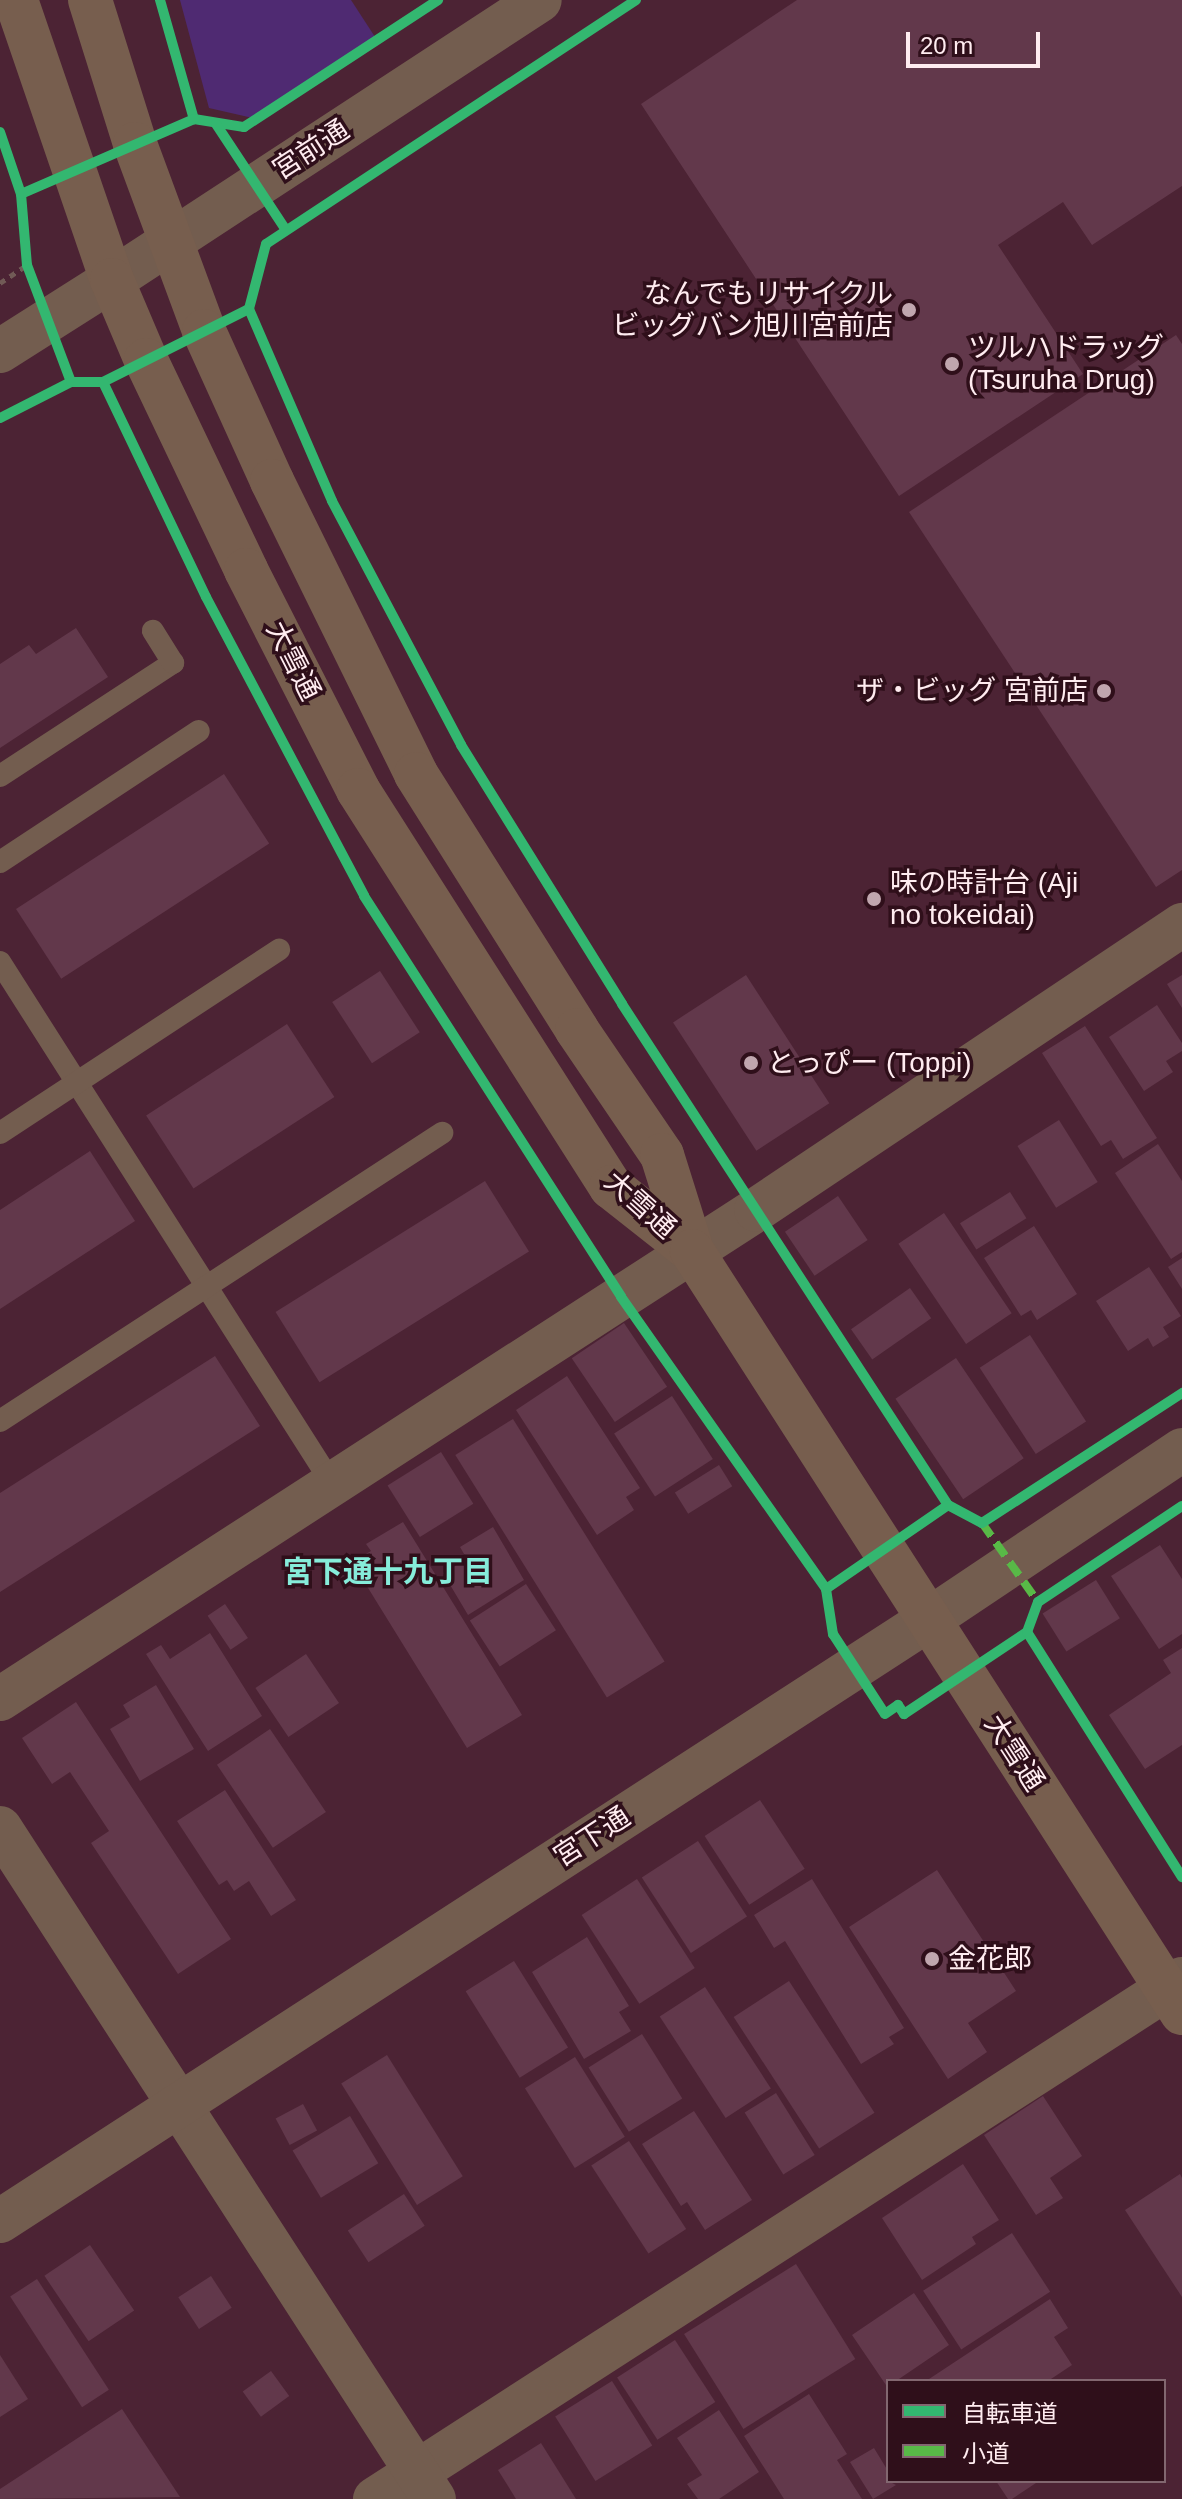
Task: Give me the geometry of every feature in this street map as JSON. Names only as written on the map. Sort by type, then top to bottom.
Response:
[{"type":"main road","name":"大雪通","points":[[16,0],[112,280],[246,570],[358,790],[611,1187],[692,1251]]},
{"type":"main road","name":"大雪通","points":[[90,0],[170,242],[204,331],[272,481],[416,774],[577,1030],[662,1155],[692,1251],[931,1618],[962,1672],[1177,1994]]},
{"type":"street","name":"宮前通","points":[[0,351],[540,0]]},
{"type":"street","points":[[0,1699],[692,1251],[1182,925]]},
{"type":"street","name":"宮下通","points":[[0,2221],[931,1618],[1182,1450]]},
{"type":"street","points":[[0,1828],[425,2485]]},
{"type":"street","points":[[375,2499],[425,2485],[1177,1994]]},
{"type":"lane","points":[[0,776],[173,663],[153,631]]},
{"type":"lane","points":[[0,862],[199,731]]},
{"type":"lane","points":[[0,1133],[279,950]]},
{"type":"lane","points":[[0,962],[209,1285],[331,1482]]},
{"type":"lane","points":[[0,1421],[442,1133]]},
{"type":"path","points":[[0,283],[27,265]]},
{"type":"shaded area","points":[[180,0],[351,0],[377,40],[257,119],[209,108]]},
{"type":"building","name":"なんでもリサイクル ビッグバン旭川宮前店","points":[[797,0],[1182,0],[1182,186],[1092,245],[1063,202],[998,245],[1083,374],[899,496],[641,104]]},
{"type":"building","name":"ザ・ビッグ 宮前店","points":[[1176,335],[1182,344],[1182,870],[1156,887],[909,512]]},
{"type":"building","points":[[76,628],[108,677],[0,748],[0,664],[29,645],[36,654]]},
{"type":"building","points":[[224,774],[269,844],[61,979],[16,909]]},
{"type":"building","points":[[380,971],[420,1032],[372,1063],[332,1002]]},
{"type":"building","name":"とっぴー (Toppi)","points":[[746,975],[829,1103],[756,1151],[673,1022]]},
{"type":"building","points":[[1182,975],[1182,1008],[1167,984]]},
{"type":"building","points":[[1157,1005],[1182,1043],[1182,1051],[1166,1061],[1173,1072],[1144,1091],[1109,1037]]},
{"type":"building","points":[[287,1024],[334,1097],[193,1188],[146,1115]]},
{"type":"building","points":[[1085,1026],[1157,1138],[1123,1159],[1111,1140],[1101,1146],[1042,1053]]},
{"type":"building","points":[[1059,1120],[1098,1182],[1056,1208],[1017,1146]]},
{"type":"building","points":[[1158,1144],[1182,1181],[1182,1252],[1171,1259],[1115,1173]]},
{"type":"building","points":[[90,1151],[135,1221],[0,1309],[0,1210]]},
{"type":"building","points":[[485,1181],[529,1251],[320,1382],[276,1312]]},
{"type":"building","points":[[1010,1192],[1026,1218],[976,1250],[960,1223]]},
{"type":"building","points":[[838,1196],[868,1240],[815,1276],[785,1232]]},
{"type":"building","points":[[944,1213],[1012,1313],[966,1344],[898,1244]]},
{"type":"building","points":[[1034,1226],[1077,1294],[1037,1320],[1031,1310],[1021,1316],[984,1258]]},
{"type":"building","points":[[1182,1258],[1182,1289],[1168,1267]]},
{"type":"building","points":[[1149,1267],[1181,1316],[1163,1327],[1169,1337],[1153,1347],[1148,1338],[1128,1351],[1096,1301]]},
{"type":"building","points":[[910,1288],[931,1318],[872,1360],[851,1329]]},
{"type":"building","points":[[624,1323],[667,1387],[615,1422],[572,1358]]},
{"type":"building","points":[[1030,1335],[1086,1421],[1036,1454],[980,1368]]},
{"type":"building","points":[[215,1356],[260,1426],[0,1592],[0,1493]]},
{"type":"building","points":[[956,1358],[1024,1458],[963,1499],[895,1399]]},
{"type":"building","points":[[567,1376],[640,1488],[626,1497],[634,1510],[597,1535],[516,1410]]},
{"type":"building","points":[[672,1396],[713,1459],[655,1496],[614,1434]]},
{"type":"building","points":[[513,1419],[665,1662],[607,1698],[455,1455]]},
{"type":"building","points":[[441,1452],[473,1504],[420,1537],[388,1485]]},
{"type":"building","points":[[719,1465],[732,1486],[688,1514],[675,1493]]},
{"type":"building","points":[[403,1522],[522,1715],[467,1748],[352,1562],[371,1551],[366,1544]]},
{"type":"building","points":[[493,1527],[524,1580],[468,1615],[443,1573],[467,1559],[460,1547]]},
{"type":"building","points":[[1160,1545],[1182,1579],[1182,1634],[1159,1649],[1111,1576]]},
{"type":"building","points":[[1096,1580],[1120,1618],[1066,1652],[1043,1613]]},
{"type":"building","points":[[526,1584],[556,1630],[500,1667],[470,1620]]},
{"type":"building","points":[[225,1604],[248,1638],[231,1650],[208,1616]]},
{"type":"building","points":[[210,1633],[262,1716],[208,1751],[146,1654],[161,1645],[170,1659]]},
{"type":"building","points":[[1182,1648],[1182,1745],[1145,1769],[1109,1715],[1171,1673],[1163,1660]]},
{"type":"building","points":[[306,1654],[339,1703],[288,1737],[255,1688]]},
{"type":"building","points":[[156,1685],[194,1749],[140,1781],[110,1729],[130,1717],[123,1705]]},
{"type":"building","points":[[76,1702],[231,1939],[178,1974],[91,1843],[109,1831],[70,1772],[52,1784],[22,1738]]},
{"type":"building","points":[[270,1729],[326,1812],[273,1848],[217,1765]]},
{"type":"building","points":[[225,1790],[296,1900],[271,1916],[249,1881],[234,1891],[227,1880],[219,1885],[177,1821]]},
{"type":"building","points":[[760,1800],[805,1869],[749,1905],[705,1836]]},
{"type":"building","points":[[698,1841],[747,1916],[691,1953],[642,1877]]},
{"type":"building","name":"金花郎","points":[[937,1870],[1016,1991],[968,2023],[987,2052],[948,2079],[849,1927]]},
{"type":"building","points":[[637,1879],[695,1968],[639,2004],[582,1915]]},
{"type":"building","points":[[812,1879],[904,2028],[889,2037],[894,2044],[861,2064],[785,1941],[774,1948],[754,1915]]},
{"type":"building","points":[[587,1937],[629,2006],[619,2012],[631,2031],[584,2059],[532,1972]]},
{"type":"building","points":[[514,1961],[568,2048],[520,2078],[466,1991]]},
{"type":"building","points":[[789,1981],[875,2113],[819,2149],[734,2017]]},
{"type":"building","points":[[705,1987],[771,2088],[726,2118],[660,2016]]},
{"type":"building","points":[[642,2034],[682,2098],[629,2132],[589,2067]]},
{"type":"building","points":[[387,2055],[463,2176],[417,2205],[341,2084]]},
{"type":"building","points":[[575,2057],[625,2137],[575,2168],[525,2088]]},
{"type":"building","points":[[776,2093],[815,2155],[783,2175],[745,2113]]},
{"type":"building","points":[[1043,2096],[1082,2156],[1050,2178],[1063,2198],[1036,2215],[984,2135]]},
{"type":"building","points":[[303,2104],[317,2130],[290,2145],[276,2119]]},
{"type":"building","points":[[694,2111],[752,2200],[705,2230],[687,2202],[681,2206],[642,2144]]},
{"type":"building","points":[[350,2116],[378,2163],[321,2198],[293,2151]]},
{"type":"building","points":[[629,2141],[686,2229],[648,2254],[591,2166]]},
{"type":"building","points":[[963,2164],[999,2220],[972,2237],[976,2244],[922,2280],[882,2218]]},
{"type":"building","points":[[1180,2174],[1182,2178],[1182,2297],[1125,2210]]},
{"type":"building","points":[[404,2194],[425,2226],[369,2262],[348,2230]]},
{"type":"building","points":[[1012,2233],[1050,2292],[961,2349],[923,2291]]},
{"type":"building","points":[[90,2245],[134,2310],[89,2341],[44,2276]]},
{"type":"building","points":[[796,2264],[855,2359],[743,2429],[684,2334]]},
{"type":"building","points":[[211,2276],[232,2308],[199,2329],[178,2297]]},
{"type":"building","points":[[37,2279],[109,2390],[82,2407],[10,2296]]},
{"type":"building","points":[[914,2293],[949,2345],[899,2379],[886,2379],[886,2385],[852,2335]]},
{"type":"building","points":[[1050,2299],[1068,2328],[1054,2337],[1072,2365],[1051,2379],[929,2379]]},
{"type":"building","points":[[675,2340],[715,2402],[657,2440],[617,2378]]},
{"type":"building","points":[[0,2355],[28,2399],[0,2417]]},
{"type":"building","points":[[271,2371],[289,2396],[261,2417],[243,2392]]},
{"type":"building","points":[[612,2381],[652,2445],[595,2481],[555,2417]]},
{"type":"building","points":[[809,2394],[847,2454],[837,2460],[862,2499],[784,2499],[744,2436]]},
{"type":"building","points":[[122,2409],[180,2497],[0,2499],[0,2489]]},
{"type":"building","points":[[719,2410],[759,2472],[719,2499],[698,2499],[687,2484],[702,2475],[677,2438]]},
{"type":"building","points":[[541,2443],[576,2499],[516,2499],[498,2470]]},
{"type":"building","points":[[874,2448],[886,2468],[886,2483],[896,2485],[873,2499],[850,2462]]},
{"type":"building","points":[[997,2483],[1036,2483],[1012,2499],[1008,2499]]},
{"type":"marked path","points":[[982,1523],[1038,1602]]},
{"type":"cycle path","points":[[160,0],[194,119],[244,127],[438,0]]},
{"type":"cycle path","points":[[636,0],[266,244],[249,309],[332,501],[461,745],[622,1004],[948,1505],[982,1523],[1182,1393]]},
{"type":"cycle path","points":[[21,194],[194,119]]},
{"type":"cycle path","points":[[216,124],[286,230]]},
{"type":"cycle path","points":[[0,132],[21,194],[27,265],[71,382]]},
{"type":"cycle path","points":[[103,382],[249,309]]},
{"type":"cycle path","points":[[0,418],[71,382],[103,382],[206,597],[364,896],[621,1297],[826,1589],[833,1634],[885,1714],[898,1705],[904,1714],[1027,1632]]},
{"type":"cycle path","points":[[826,1589],[948,1505]]},
{"type":"cycle path","points":[[1182,1506],[1038,1602],[1027,1632],[1182,1877]]},
{"type":"place","name":"なんでもリサイクル ビッグバン旭川宮前店","points":[[909,310]]},
{"type":"place","name":"ツルハドラッグ (Tsuruha Drug)","points":[[952,364]]},
{"type":"place","name":"ザ・ビッグ 宮前店","points":[[1104,691]]},
{"type":"place","name":"味の時計台 (Aji no tokeidai)","points":[[874,899]]},
{"type":"place","name":"とっぴー (Toppi)","points":[[751,1063]]},
{"type":"place","name":"金花郎","points":[[932,1959]]},
{"type":"district","name":"宮下通十九丁目","points":[[388,1572]]}]
